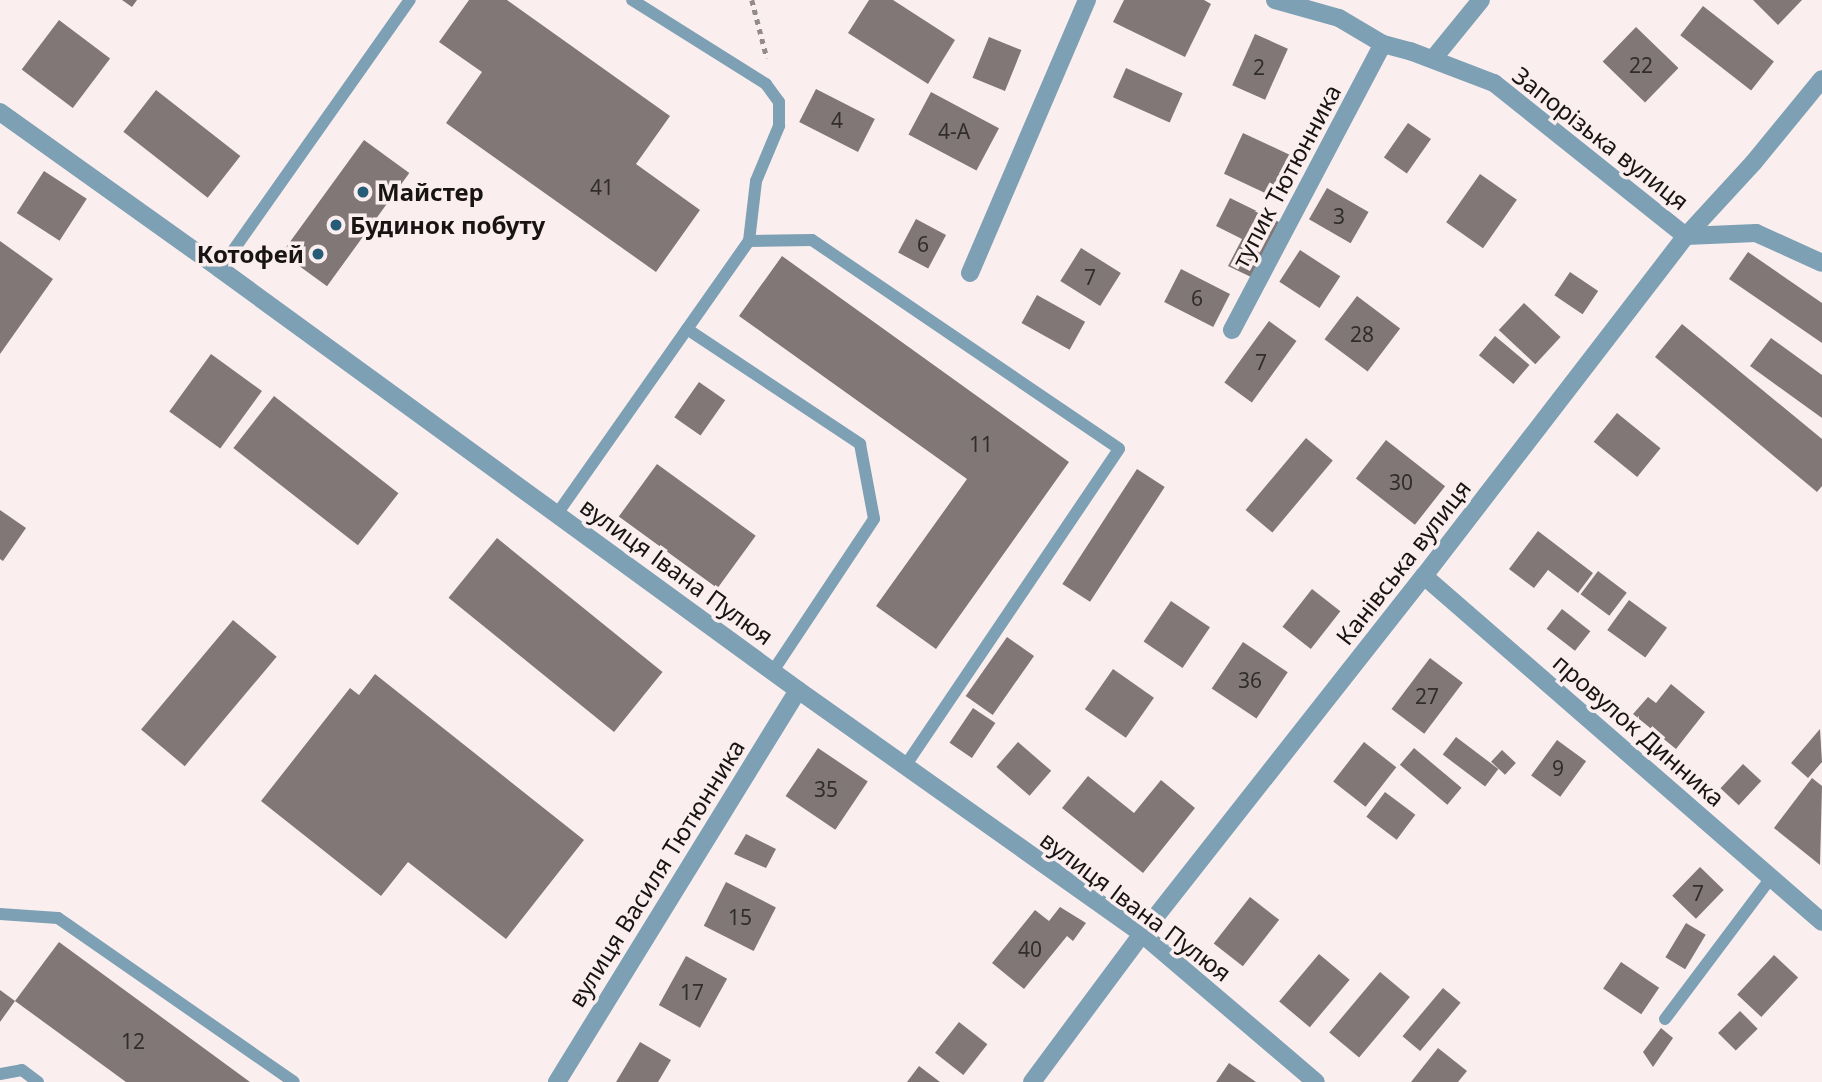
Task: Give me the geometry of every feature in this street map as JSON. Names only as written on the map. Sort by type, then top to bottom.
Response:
[{"type":"street","points":[[970,273],[1087,0]]},
{"type":"street","name":"Запорізька вулиця","points":[[1275,0],[1339,18],[1383,44],[1433,59],[1494,83],[1686,236],[1756,233],[1822,262]]},
{"type":"street","points":[[1433,59],[1481,0]]},
{"type":"street","name":"тупик Тютюнника","points":[[1232,330],[1383,44]]},
{"type":"street","name":"Канівська вулиця","points":[[1032,1082],[1142,934],[1424,576],[1686,236],[1754,162],[1822,79]]},
{"type":"street","name":"вулиця Івана Пулюя","points":[[0,112],[798,690],[1142,934],[1317,1082]]},
{"type":"street","name":"провулок Динника","points":[[1424,576],[1822,922]]},
{"type":"street","name":"вулиця Василя Тютюнника","points":[[557,1082],[798,690]]},
{"type":"lane","points":[[220,269],[410,0]]},
{"type":"lane","points":[[557,514],[749,241],[756,181],[779,125],[779,102],[765,85],[632,0]]},
{"type":"lane","points":[[749,241],[812,240],[1119,449],[905,766]]},
{"type":"lane","points":[[687,329],[860,444],[874,519],[773,671]]},
{"type":"lane","points":[[1665,1019],[1771,878]]},
{"type":"lane","points":[[0,915],[58,918],[294,1082]]},
{"type":"lane","points":[[0,1074],[22,1070],[38,1082]]},
{"type":"path","points":[[752,0],[779,102]]},
{"type":"building","points":[[122,0],[137,0],[132,7]]},
{"type":"building","points":[[469,0],[507,0],[670,116],[636,164],[700,210],[656,272],[446,123],[482,72],[439,42]]},
{"type":"building","points":[[869,0],[893,0],[955,40],[928,84],[848,33]]},
{"type":"building","points":[[1124,0],[1204,0],[1211,4],[1185,57],[1113,22]]},
{"type":"building","points":[[1753,0],[1802,0],[1778,25]]},
{"type":"building","points":[[1703,6],[1774,61],[1751,91],[1680,35]]},
{"type":"building","points":[[59,20],[110,59],[73,108],[22,70]]},
{"type":"building","points":[[1636,27],[1678,68],[1645,103],[1603,62]]},
{"type":"building","points":[[1255,34],[1288,49],[1265,100],[1232,85]]},
{"type":"building","points":[[989,37],[1021,50],[1005,91],[973,78]]},
{"type":"building","points":[[1126,68],[1183,93],[1170,122],[1113,97]]},
{"type":"building","points":[[816,89],[875,119],[858,152],[799,122]]},
{"type":"building","points":[[156,90],[240,156],[208,198],[123,132]]},
{"type":"building","points":[[931,92],[999,128],[976,171],[908,134]]},
{"type":"building","points":[[1408,123],[1431,139],[1407,173],[1384,157]]},
{"type":"building","points":[[1243,133],[1296,158],[1277,199],[1224,174]]},
{"type":"building","name":"Будинок побуту","points":[[364,140],[409,173],[327,286],[282,253]]},
{"type":"building","points":[[44,171],[87,199],[60,241],[17,213]]},
{"type":"building","points":[[1480,174],[1517,200],[1483,248],[1446,222]]},
{"type":"building","points":[[1327,188],[1369,212],[1351,243],[1309,219]]},
{"type":"building","points":[[1230,198],[1279,222],[1251,277],[1228,266],[1242,239],[1216,226]]},
{"type":"building","points":[[916,219],[946,235],[928,269],[898,253]]},
{"type":"building","points":[[0,241],[53,279],[0,354]]},
{"type":"building","points":[[1081,248],[1121,273],[1100,306],[1060,281]]},
{"type":"building","points":[[1300,250],[1340,276],[1320,308],[1279,282]]},
{"type":"building","points":[[1748,252],[1822,303],[1822,343],[1729,279]]},
{"type":"building","points":[[782,256],[1069,462],[936,649],[876,606],[967,479],[739,316]]},
{"type":"building","points":[[1181,269],[1230,294],[1213,327],[1164,302]]},
{"type":"building","points":[[1570,272],[1598,291],[1583,314],[1554,295]]},
{"type":"building","points":[[1037,295],[1085,322],[1070,350],[1021,323]]},
{"type":"building","points":[[1357,296],[1400,328],[1368,372],[1325,339]]},
{"type":"building","points":[[1524,303],[1561,337],[1535,364],[1499,330]]},
{"type":"building","points":[[1269,321],[1297,341],[1252,402],[1224,382]]},
{"type":"building","points":[[1682,324],[1822,439],[1822,486],[1817,492],[1655,357]]},
{"type":"building","points":[[1495,336],[1529,365],[1513,384],[1479,355]]},
{"type":"building","points":[[1771,338],[1822,375],[1822,418],[1750,366]]},
{"type":"building","points":[[211,354],[262,391],[220,448],[169,411]]},
{"type":"building","points":[[699,382],[725,400],[701,436],[674,417]]},
{"type":"building","points":[[274,396],[399,493],[358,545],[233,448]]},
{"type":"building","points":[[1617,413],[1661,448],[1637,477],[1594,442]]},
{"type":"building","points":[[1306,438],[1333,460],[1272,533],[1246,510]]},
{"type":"building","points":[[1386,440],[1445,486],[1415,525],[1356,479]]},
{"type":"building","points":[[657,464],[756,536],[717,588],[619,517]]},
{"type":"building","points":[[1137,469],[1165,487],[1090,602],[1062,584]]},
{"type":"building","points":[[0,510],[26,528],[3,561],[0,559]]},
{"type":"building","points":[[1538,531],[1593,573],[1578,593],[1548,570],[1534,588],[1509,569]]},
{"type":"building","points":[[497,538],[663,672],[614,732],[449,598]]},
{"type":"building","points":[[1598,571],[1627,593],[1609,616],[1581,594]]},
{"type":"building","points":[[1312,589],[1340,611],[1311,649],[1282,627]]},
{"type":"building","points":[[1629,600],[1667,628],[1645,658],[1607,630]]},
{"type":"building","points":[[1171,601],[1210,627],[1183,668],[1144,642]]},
{"type":"building","points":[[1562,609],[1590,631],[1575,651],[1547,629]]},
{"type":"building","points":[[233,620],[277,657],[185,766],[141,730]]},
{"type":"building","points":[[1007,637],[1034,656],[993,715],[966,696]]},
{"type":"building","points":[[1243,642],[1288,672],[1256,719],[1212,688]]},
{"type":"building","points":[[1430,658],[1463,683],[1424,734],[1391,709]]},
{"type":"building","points":[[1113,669],[1154,698],[1126,738],[1085,709]]},
{"type":"building","points":[[375,674],[584,840],[506,939],[408,862],[381,896],[261,801],[350,688],[359,695]]},
{"type":"building","points":[[1671,684],[1705,712],[1676,749],[1633,714],[1648,697],[1656,703]]},
{"type":"building","points":[[973,708],[995,723],[972,758],[950,743]]},
{"type":"building","points":[[1820,729],[1822,762],[1808,778],[1791,763]]},
{"type":"building","points":[[1456,737],[1498,769],[1485,786],[1443,755]]},
{"type":"building","points":[[1557,740],[1586,761],[1560,797],[1531,776]]},
{"type":"building","points":[[1018,742],[1051,771],[1030,796],[996,767]]},
{"type":"building","points":[[1364,742],[1396,767],[1366,807],[1333,781]]},
{"type":"building","points":[[818,748],[868,782],[835,830],[786,796]]},
{"type":"building","points":[[1414,748],[1461,788],[1447,805],[1400,765]]},
{"type":"building","points":[[1502,750],[1516,763],[1505,775],[1491,762]]},
{"type":"building","points":[[1743,764],[1761,781],[1739,805],[1720,788]]},
{"type":"building","points":[[1088,776],[1134,813],[1161,780],[1195,808],[1143,873],[1062,808]]},
{"type":"building","points":[[1812,778],[1822,786],[1820,865],[1774,828]]},
{"type":"building","points":[[1385,792],[1415,815],[1397,840],[1366,817]]},
{"type":"building","points":[[746,834],[776,849],[766,868],[734,854]]},
{"type":"building","points":[[1700,867],[1724,890],[1696,919],[1672,896]]},
{"type":"building","points":[[726,882],[776,907],[754,951],[704,926]]},
{"type":"building","points":[[1250,897],[1279,920],[1243,966],[1214,943]]},
{"type":"building","points":[[1060,907],[1086,923],[1073,941],[1067,936],[1024,989],[992,963],[1035,910],[1049,921]]},
{"type":"building","points":[[1686,923],[1706,935],[1685,969],[1665,957]]},
{"type":"building","points":[[59,942],[250,1082],[126,1082],[15,1001]]},
{"type":"building","points":[[1319,954],[1350,980],[1310,1027],[1279,1001]]},
{"type":"building","points":[[1774,955],[1798,978],[1761,1017],[1737,994]]},
{"type":"building","points":[[686,956],[727,979],[700,1028],[659,1005]]},
{"type":"building","points":[[1621,962],[1659,988],[1641,1014],[1603,989]]},
{"type":"building","points":[[1380,972],[1410,997],[1359,1058],[1329,1033]]},
{"type":"building","points":[[1443,988],[1461,1003],[1420,1051],[1403,1036]]},
{"type":"building","points":[[0,990],[15,1001],[0,1022]]},
{"type":"building","points":[[1740,1011],[1758,1029],[1736,1051],[1718,1033]]},
{"type":"building","points":[[959,1022],[987,1044],[963,1075],[935,1053]]},
{"type":"building","points":[[1661,1028],[1673,1038],[1653,1067],[1643,1052]]},
{"type":"building","points":[[640,1042],[671,1060],[658,1082],[616,1082]]},
{"type":"building","points":[[1438,1048],[1467,1071],[1458,1082],[1411,1082]]},
{"type":"building","points":[[1229,1063],[1256,1082],[1216,1082]]},
{"type":"building","points":[[919,1066],[940,1082],[907,1082]]},
{"type":"place","name":"Майстер","points":[[363,192]]},
{"type":"place","name":"Будинок побуту","points":[[336,225]]},
{"type":"place","name":"Котофей","points":[[318,254]]}]
